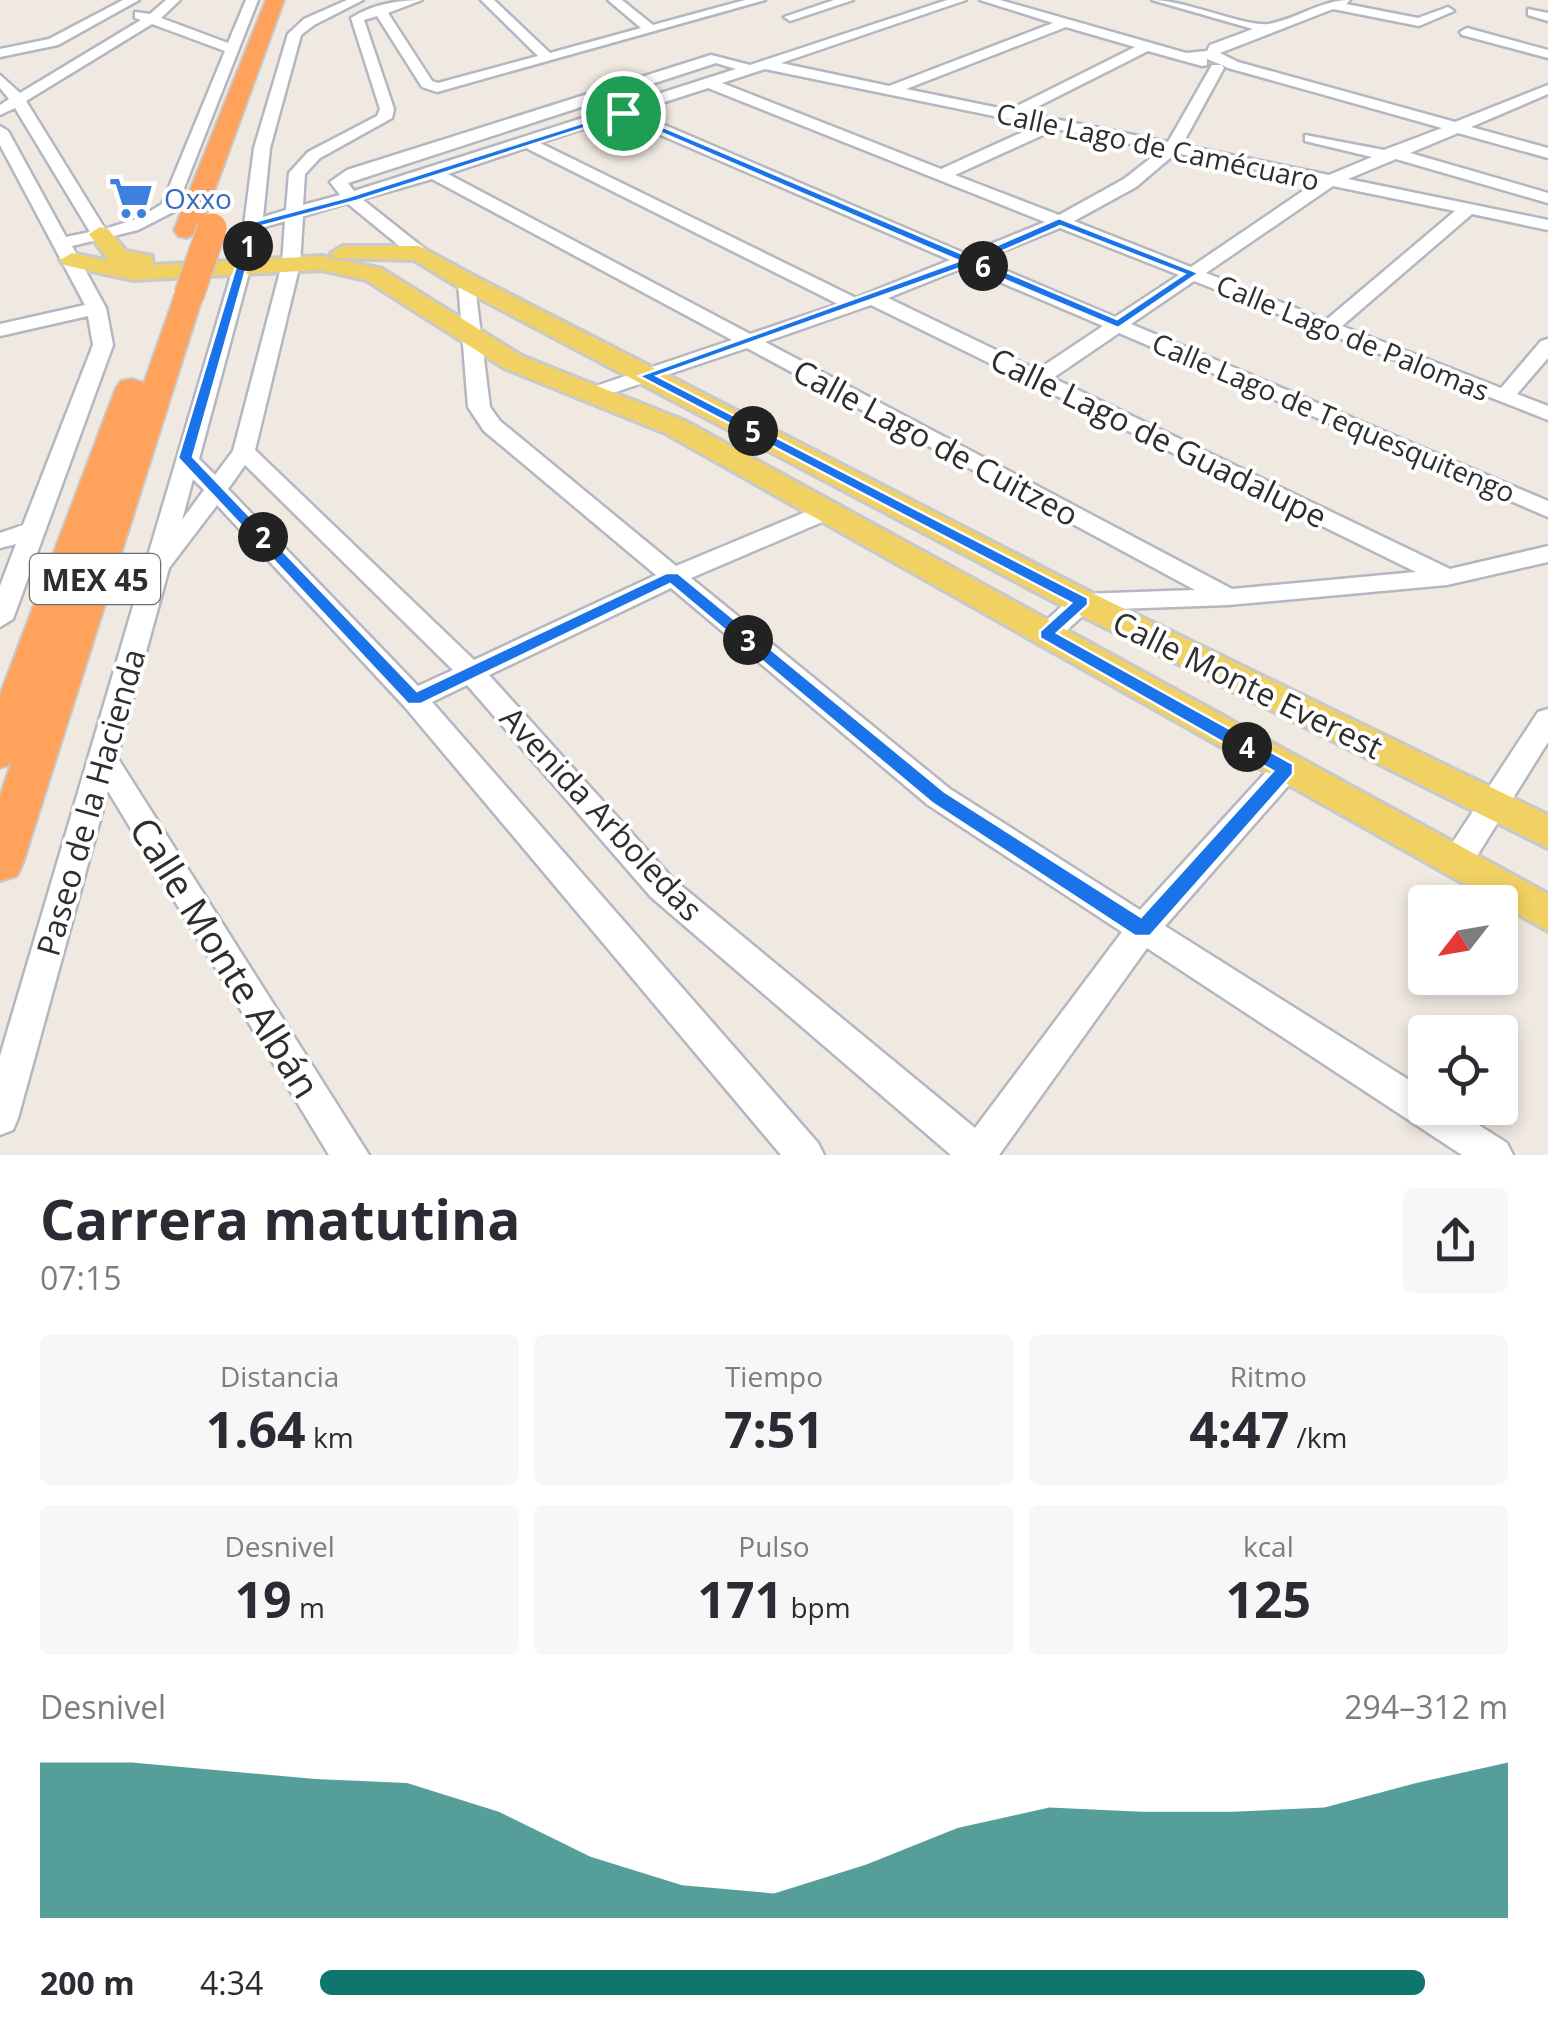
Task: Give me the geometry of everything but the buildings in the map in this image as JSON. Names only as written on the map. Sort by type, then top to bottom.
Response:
[{"type":"highway","name":"MEX 45","points":[[0,864],[177,296],[275,0]]},
{"type":"highway","name":"MEX 45","points":[[200,229],[290,0]]},
{"type":"highway","name":"MEX 45","points":[[0,752],[177,296]]},
{"type":"main road","name":"Calle Monte Everest","points":[[100,234],[118,257],[159,262],[419,253],[467,282],[1082,602],[1548,833]]},
{"type":"main road","name":"Calle Monte Everest","points":[[68,252],[111,272],[132,273],[245,260]]},
{"type":"main road","name":"Calle Monte Everest","points":[[292,258],[374,274],[535,374],[675,427],[1548,914]]},
{"type":"street","points":[[98,0],[115,11],[153,18],[232,49]]},
{"type":"street","points":[[3,49],[53,42],[133,0]]},
{"type":"street","points":[[0,111],[153,18],[174,0]]},
{"type":"street","points":[[68,252],[100,234],[156,217],[169,207],[252,0]]},
{"type":"street","name":"Paseo de la Hacienda","points":[[0,1118],[245,260],[262,148],[295,34],[310,22],[357,0]]},
{"type":"street","points":[[155,574],[244,450],[292,258],[297,173],[302,163],[384,118],[386,109],[356,22],[378,9],[416,0]]},
{"type":"street","points":[[487,0],[548,58]]},
{"type":"street","points":[[614,0],[652,30]]},
{"type":"street","points":[[378,9],[427,84],[436,88],[652,30],[735,3],[759,0]]},
{"type":"street","points":[[790,17],[847,0]]},
{"type":"street","points":[[253,225],[352,199],[623,113],[960,0]]},
{"type":"street","points":[[986,0],[1548,152]]},
{"type":"street","points":[[1016,8],[1042,0]]},
{"type":"street","points":[[1158,0],[1266,29]]},
{"type":"street","points":[[1314,0],[1420,22],[1448,11]]},
{"type":"street","points":[[1221,63],[1215,48],[1338,2]]},
{"type":"street","points":[[1532,12],[1548,16]]},
{"type":"street","points":[[888,90],[1068,22]]},
{"type":"street","points":[[211,40],[240,32]]},
{"type":"street","points":[[1468,32],[1548,54]]},
{"type":"street","points":[[1010,115],[1149,45]]},
{"type":"street","name":"Calle Lago de Camécuaro","points":[[352,199],[338,182],[353,173],[716,58],[1548,225]]},
{"type":"street","points":[[591,394],[863,301],[1059,222],[1130,183],[1173,148],[1221,63]]},
{"type":"street","points":[[0,79],[18,100],[100,234]]},
{"type":"street","name":"Calle Lago de Palomas","points":[[711,84],[1548,414]]},
{"type":"street","points":[[1038,378],[1328,181],[1387,153],[1548,89]]},
{"type":"street","name":"Calle Lago de Tequesquitengo","points":[[623,113],[1548,510]]},
{"type":"street","points":[[940,175],[1053,124]]},
{"type":"street","points":[[0,131],[96,308],[103,345],[0,619]]},
{"type":"street","points":[[1310,138],[1387,153],[1548,198]]},
{"type":"street","name":"Calle Lago de Guadalupe","points":[[528,143],[863,301],[1038,378],[1447,577]]},
{"type":"street","name":"Calle Lago de Cuitzeo","points":[[434,173],[1228,597]]},
{"type":"street","name":"Calle Monte Everest","points":[[352,199],[419,253]]},
{"type":"street","points":[[1330,326],[1470,208]]},
{"type":"street","points":[[467,282],[479,406],[492,426],[938,798],[1494,1155]]},
{"type":"street","points":[[0,330],[96,308]]},
{"type":"street","points":[[1504,396],[1548,345]]},
{"type":"street","name":"Avenida Arboledas","points":[[244,450],[472,672],[662,888],[978,1155]]},
{"type":"street","name":"Avenida Arboledas","points":[[186,458],[414,700],[804,1155]]},
{"type":"street","points":[[414,700],[672,577],[828,511]]},
{"type":"street","points":[[0,541],[33,530]]},
{"type":"street","points":[[1046,634],[1082,602],[1228,597],[1447,577],[1548,554]]},
{"type":"street","points":[[1456,864],[1548,719]]},
{"type":"street","name":"Calle Monte Albán","points":[[103,758],[350,1155]]},
{"type":"street","points":[[978,1155],[1142,930],[1286,769]]},
{"type":"place","name":"Oxxo","points":[[131,198]]},
{"type":"route","points":[[623,113],[352,199],[253,225],[186,458],[414,700],[672,577],[938,798],[1142,930],[1286,769],[1046,634],[1082,602],[646,376],[970,261],[1118,324],[1193,273],[1059,222],[970,261],[623,113]]}]
